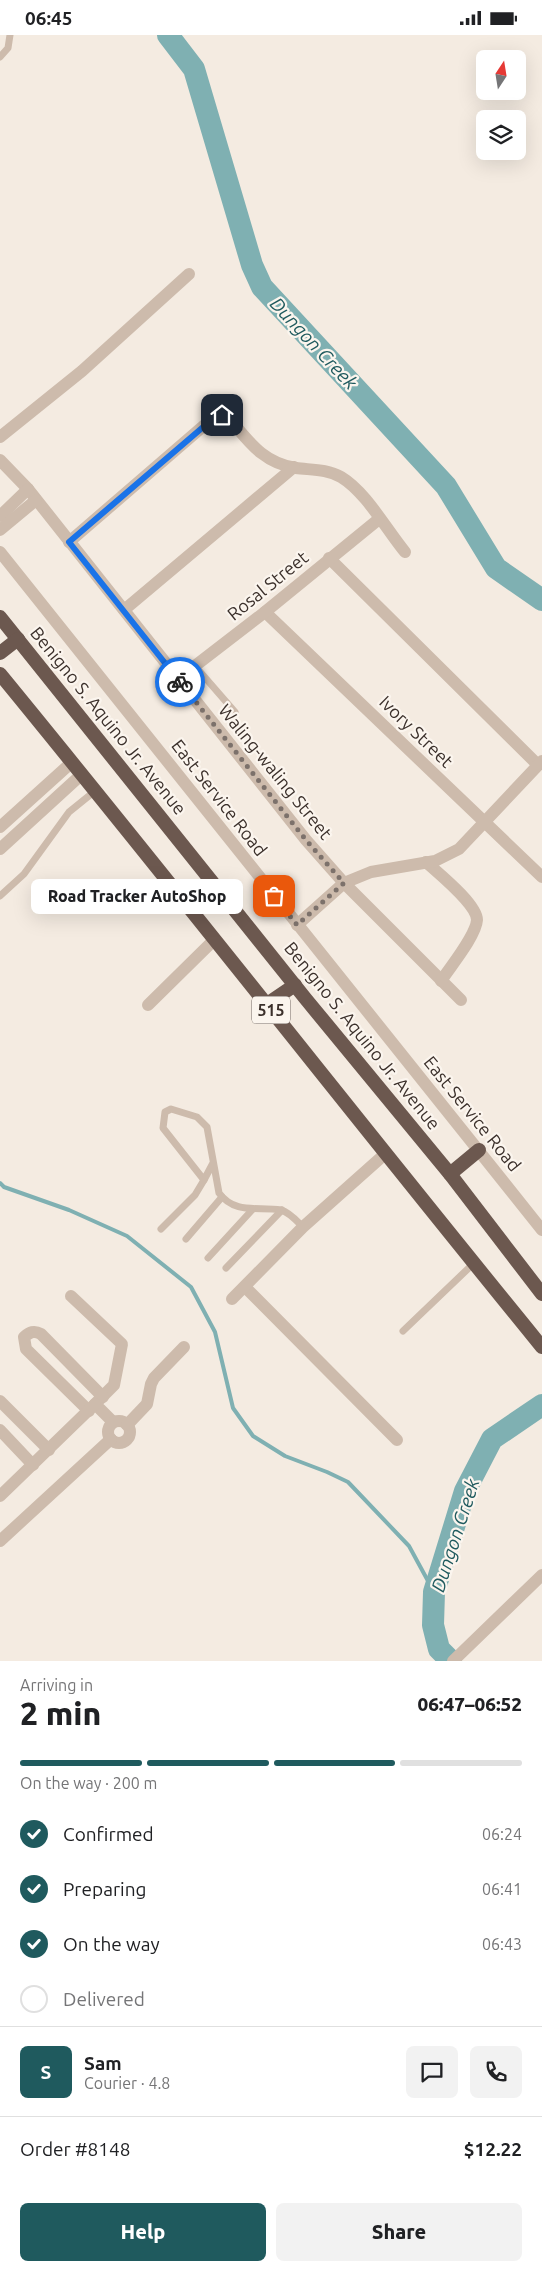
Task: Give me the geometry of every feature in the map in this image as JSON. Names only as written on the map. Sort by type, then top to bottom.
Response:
[{"type":"highway","name":"Benigno S. Aquino Jr. Avenue","points":[[0,617],[91,727],[295,985],[450,1174],[542,1294]]},
{"type":"highway","points":[[0,653],[18,639]]},
{"type":"highway","name":"515","points":[[0,674],[542,1347]]},
{"type":"highway","points":[[267,1004],[295,985]]},
{"type":"highway","points":[[450,1174],[480,1150]]},
{"type":"street","points":[[0,437],[82,371],[189,274]]},
{"type":"street","points":[[69,542],[216,416],[222,415],[228,417],[255,449],[272,459],[294,467],[317,469],[339,476],[355,488],[405,552]]},
{"type":"street","name":"Waling-waling Street","points":[[0,460],[28,489],[306,840],[344,883],[461,1000]]},
{"type":"street","points":[[124,610],[294,467]]},
{"type":"street","points":[[0,516],[28,489]]},
{"type":"street","points":[[0,530],[36,500]]},
{"type":"street","name":"Rosal Street","points":[[178,679],[265,612],[379,519]]},
{"type":"street","name":"East Service Road","points":[[0,552],[111,688],[297,925],[419,1078],[480,1150],[542,1230]]},
{"type":"street","points":[[297,925],[344,883],[372,872],[435,861],[460,849],[540,763],[329,558]]},
{"type":"street","name":"Ivory Street","points":[[265,612],[542,877]]},
{"type":"street","points":[[0,827],[71,763]]},
{"type":"street","points":[[0,849],[81,775]]},
{"type":"street","points":[[426,862],[465,899],[476,914],[477,922],[472,933],[441,981]]},
{"type":"street","points":[[148,1005],[214,940]]},
{"type":"street","points":[[232,1299],[304,1227],[385,1154]]},
{"type":"street","points":[[245,1287],[397,1440]]},
{"type":"street","points":[[0,1496],[114,1385],[122,1344],[72,1296]]},
{"type":"street","points":[[96,1404],[26,1349],[24,1337],[30,1332],[36,1332],[41,1335],[96,1404],[113,1422]]},
{"type":"street","points":[[127,1425],[147,1404],[154,1378],[184,1347]]},
{"type":"street","points":[[0,1401],[49,1450]]},
{"type":"street","points":[[119,1421],[127,1425],[130,1433],[128,1439],[118,1443],[111,1439],[108,1431],[113,1422],[119,1421]]},
{"type":"street","points":[[0,1430],[33,1465]]},
{"type":"street","points":[[0,1541],[111,1439]]},
{"type":"street","points":[[456,1659],[542,1575]]},
{"type":"lane","points":[[0,57],[8,48],[10,35]]},
{"type":"lane","points":[[195,666],[235,712]]},
{"type":"lane","points":[[0,897],[24,874],[69,812],[95,791]]},
{"type":"lane","points":[[204,1180],[163,1128],[165,1112],[171,1109],[197,1117],[207,1127],[219,1193],[222,1197],[240,1208],[282,1210],[304,1227]]},
{"type":"lane","points":[[161,1229],[195,1195],[213,1163]]},
{"type":"lane","points":[[186,1239],[222,1197]]},
{"type":"lane","points":[[208,1258],[252,1210]]},
{"type":"lane","points":[[226,1268],[282,1210]]},
{"type":"lane","points":[[403,1331],[474,1263]]},
{"type":"waterway","name":"Dungon Creek","points":[[168,35],[194,69],[252,265],[262,287],[446,486],[496,568],[542,600]]},
{"type":"waterway","points":[[0,1183],[4,1187],[69,1210],[127,1236],[191,1287],[215,1332],[233,1408],[253,1436],[285,1456],[348,1482],[409,1546],[434,1592]]},
{"type":"waterway","name":"Dungon Creek","points":[[451,1661],[439,1649],[433,1625],[434,1592],[465,1491],[492,1439],[542,1405]]},
{"type":"way so far","points":[[180,682],[306,840],[344,883],[297,925],[274,896]]},
{"type":"place","name":"Road Tracker AutoShop","points":[[274,896]]},
{"type":"route","points":[[180,682],[69,542],[216,416],[222,415]]}]
